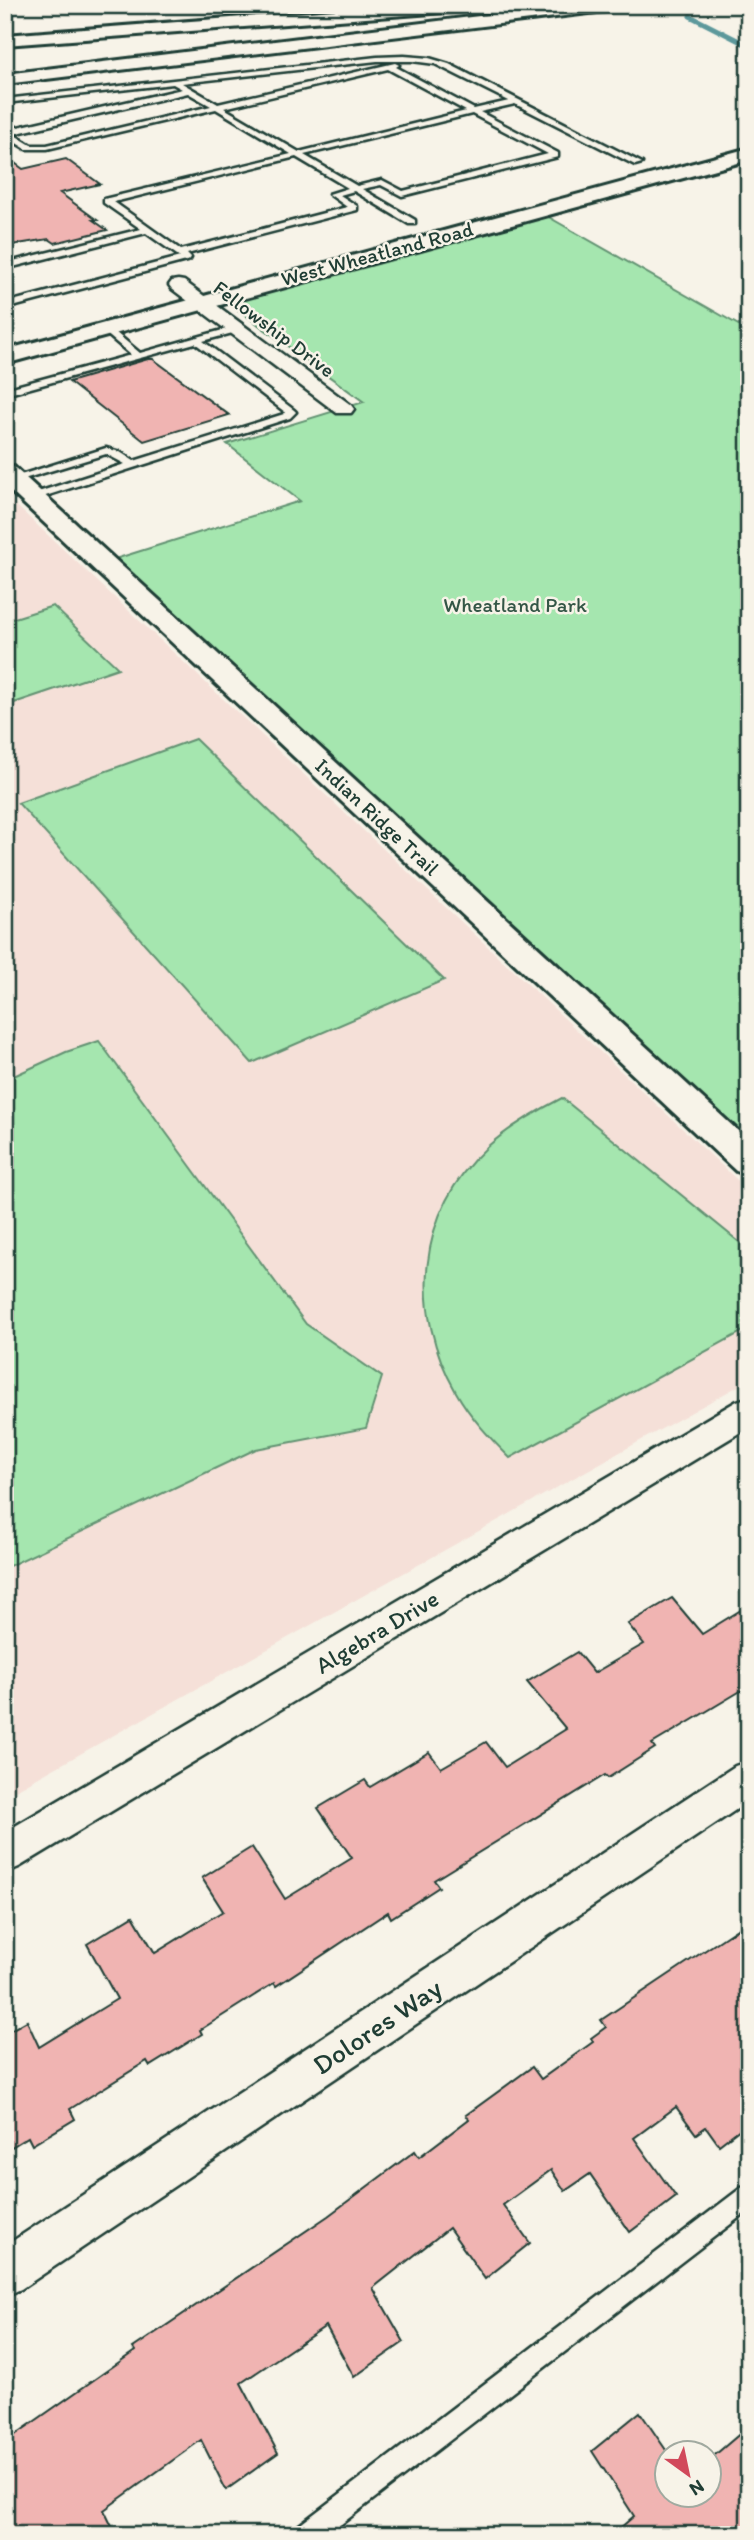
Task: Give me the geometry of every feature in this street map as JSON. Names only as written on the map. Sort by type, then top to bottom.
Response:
[{"type":"main road","points":[[5,40],[472,5]]},
{"type":"main road","points":[[5,79],[614,5]]},
{"type":"main road","points":[[5,25],[53,19]]},
{"type":"main road","points":[[700,147],[749,134]]},
{"type":"main road","name":"West Wheatland Road","points":[[5,357],[664,167],[749,154]]},
{"type":"main road","name":"West Wheatland Road","points":[[612,170],[638,163],[664,167]]},
{"type":"main road","name":"West Wheatland Road","points":[[386,229],[419,220]]},
{"type":"main road","points":[[152,292],[204,278]]},
{"type":"main road","name":"Indian Ridge Trail","points":[[17,483],[749,1162]]},
{"type":"street","name":"Fellowship Drive","points":[[178,285],[344,409]]},
{"type":"street","name":"Algebra Drive","points":[[5,1854],[749,1410]]},
{"type":"street","name":"Dolores Way","points":[[5,2273],[749,1779]]},
{"type":"lane","points":[[6,132],[29,147],[47,147],[390,66],[414,58]]},
{"type":"lane","points":[[5,101],[377,59],[414,58],[433,60],[446,65],[638,163]]},
{"type":"lane","points":[[180,253],[354,208],[333,194],[382,182],[402,194],[555,155],[390,66]]},
{"type":"lane","points":[[176,82],[355,189],[419,220]]},
{"type":"lane","points":[[6,132],[189,90]]},
{"type":"lane","points":[[5,306],[187,258],[107,201],[516,101]]},
{"type":"lane","points":[[5,266],[148,230]]},
{"type":"lane","points":[[106,329],[138,356]]},
{"type":"lane","points":[[5,392],[237,329]]},
{"type":"lane","points":[[17,483],[133,465],[287,416],[291,412],[196,340]]},
{"type":"lane","points":[[17,483],[106,451],[133,465]]},
{"type":"lane","points":[[307,2535],[749,2196]]},
{"type":"shaded area","points":[[5,495],[749,1191],[749,1380],[5,1796]]},
{"type":"green space","name":"Wheatland Park","points":[[531,207],[749,331],[749,1140],[115,559],[300,501],[227,444],[364,402],[215,293]]},
{"type":"green space","points":[[53,606],[118,668],[5,706],[5,621]]},
{"type":"green space","points":[[195,739],[444,980],[252,1063],[18,803]]},
{"type":"green space","points":[[99,1041],[306,1324],[382,1377],[366,1428],[256,1449],[5,1568],[5,1080],[66,1052]]},
{"type":"green space","points":[[562,1098],[749,1250],[749,1328],[510,1458],[468,1410],[441,1361],[431,1329],[427,1297],[428,1264],[434,1232],[446,1202],[463,1173],[504,1133]]},
{"type":"building","points":[[5,156],[23,169],[66,159],[100,184],[60,193],[107,230],[55,243],[49,239],[5,246]]},
{"type":"building","points":[[153,359],[229,415],[144,441],[69,382]]},
{"type":"building","points":[[672,1598],[702,1634],[749,1605],[749,1686],[652,1744],[655,1748],[608,1778],[605,1775],[434,1880],[439,1887],[391,1918],[388,1912],[276,1986],[274,1983],[200,2030],[202,2034],[150,2066],[147,2061],[70,2109],[75,2119],[32,2145],[28,2137],[5,2151],[5,2033],[27,2021],[39,2047],[117,1999],[87,1944],[133,1916],[155,1953],[223,1911],[202,1878],[252,1847],[285,1899],[352,1858],[318,1808],[365,1780],[370,1787],[429,1752],[441,1768],[486,1742],[505,1767],[566,1729],[527,1682],[577,1652],[594,1673],[644,1644],[628,1624]]},
{"type":"building","points":[[749,1921],[749,2122],[719,2145],[706,2127],[696,2134],[676,2107],[634,2138],[676,2197],[630,2232],[590,2174],[565,2191],[551,2170],[503,2205],[530,2243],[485,2279],[449,2228],[373,2288],[404,2342],[354,2377],[326,2326],[241,2383],[278,2453],[226,2490],[201,2440],[104,2510],[116,2535],[5,2535],[5,2442],[135,2351],[133,2348],[328,2216],[415,2151],[419,2157],[469,2119],[466,2115],[532,2067],[541,2079],[593,2042],[591,2038],[606,2027],[601,2020]]},
{"type":"building","points":[[640,2412],[658,2438],[652,2438],[652,2508],[722,2508],[722,2449],[749,2426],[749,2535],[612,2535],[634,2516],[592,2451]]},
{"type":"waterway","points":[[690,16],[749,46]]}]
